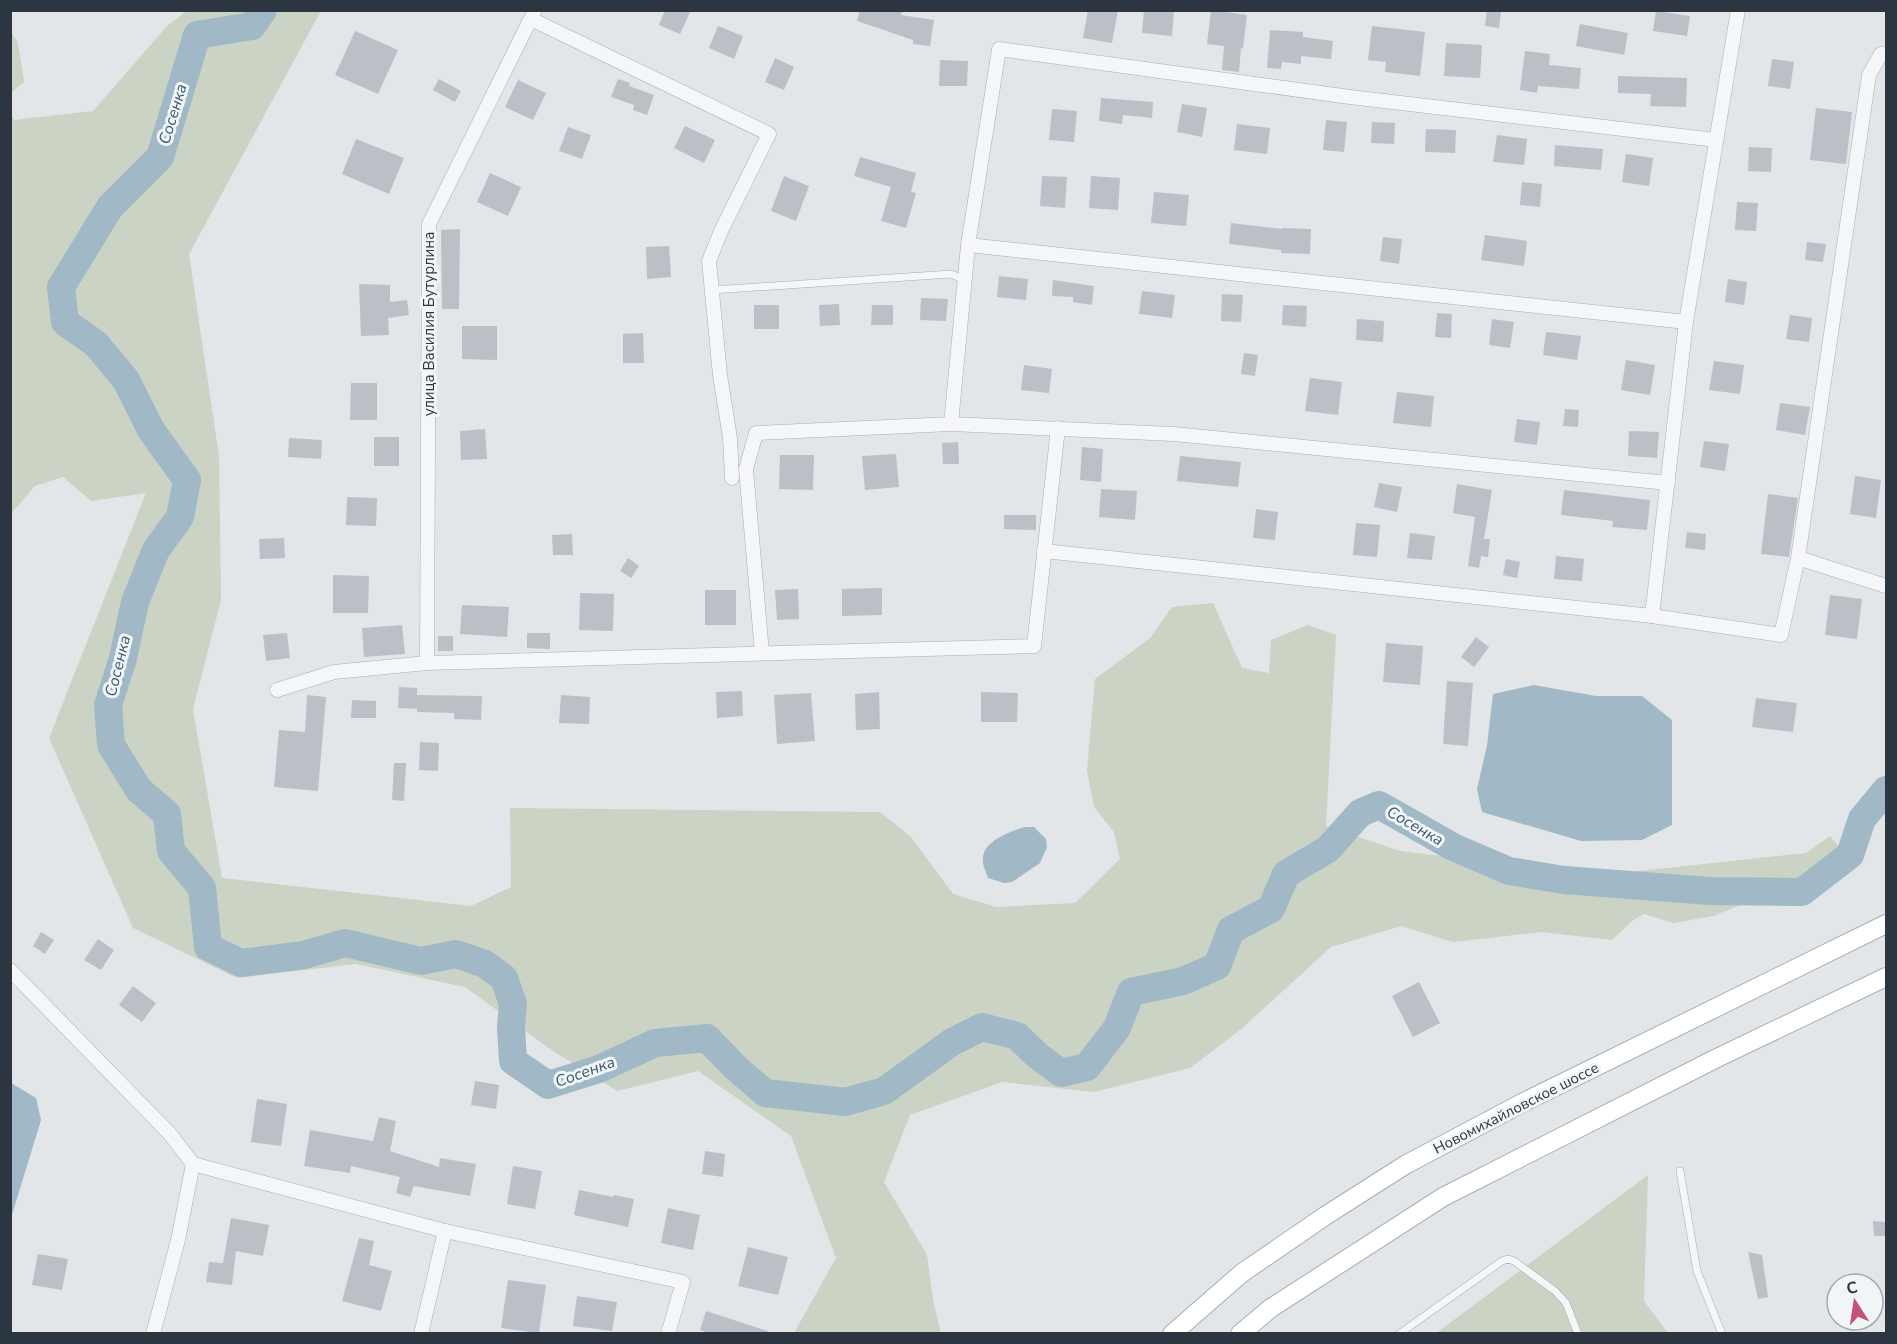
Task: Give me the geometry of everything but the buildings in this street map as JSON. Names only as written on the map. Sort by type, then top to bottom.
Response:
[{"type":"main road","name":"Новомихайловское шоссе","points":[[1172,1334],[1242,1273],[1325,1216],[1414,1160],[1522,1103],[1887,924]]},
{"type":"main road","points":[[1240,1334],[1271,1308],[1443,1197],[1717,1058],[1887,976]]},
{"type":"street","points":[[1652,616],[1686,322],[1738,10]]},
{"type":"street","points":[[533,15],[769,134],[721,231],[709,261],[720,375],[730,438],[732,478]]},
{"type":"street","name":"улица Василия Бутурлина","points":[[427,663],[429,224],[533,15]]},
{"type":"street","points":[[951,424],[968,245],[999,49],[1350,97],[1716,141]]},
{"type":"street","points":[[1044,551],[1652,616],[1781,634],[1798,558],[1869,75],[1881,54],[1887,54]]},
{"type":"street","points":[[968,245],[1686,322]]},
{"type":"street","points":[[762,653],[746,469],[756,433],[951,424],[1174,434],[1668,483]]},
{"type":"street","points":[[277,690],[334,672],[427,663],[1034,646],[1058,428]]},
{"type":"street","points":[[1798,558],[1887,586]]},
{"type":"street","points":[[10,970],[170,1134],[193,1164],[445,1231],[683,1282],[668,1334]]},
{"type":"street","points":[[153,1334],[178,1240],[193,1164]]},
{"type":"street","points":[[421,1334],[445,1231]]},
{"type":"lane","points":[[712,290],[951,274],[965,280]]},
{"type":"lane","points":[[1680,1171],[1697,1270],[1722,1334]]},
{"type":"lane","points":[[1399,1334],[1508,1259],[1555,1291],[1566,1304],[1578,1334]]},
{"type":"green space","points":[[188,10],[321,11],[189,254],[219,456],[221,600],[193,709],[222,878],[471,906],[511,887],[510,808],[880,812],[911,837],[953,894],[996,907],[1075,903],[1120,859],[1114,832],[1094,807],[1087,771],[1095,679],[1150,638],[1172,607],[1213,603],[1242,668],[1269,673],[1271,640],[1308,625],[1336,635],[1326,826],[1400,851],[1602,875],[1806,853],[1830,836],[1839,847],[1832,865],[1714,916],[1673,923],[1644,914],[1632,921],[1612,940],[1542,932],[1453,942],[1401,926],[1331,947],[1240,1030],[1190,1068],[1094,1092],[1002,1082],[910,1115],[884,1182],[927,1255],[933,1300],[941,1333],[794,1333],[836,1258],[791,1136],[698,1071],[617,1091],[550,1049],[465,987],[356,964],[237,978],[133,928],[49,738],[146,493],[91,501],[63,477],[35,486],[11,514],[11,115],[14,120],[93,111],[167,26]]},
{"type":"green space","points":[[11,32],[18,43],[24,82],[11,93]]},
{"type":"green space","points":[[1648,1175],[1644,1301],[1668,1333],[1435,1334]]},
{"type":"water","points":[[1534,685],[1596,696],[1642,696],[1672,720],[1672,825],[1642,840],[1581,841],[1482,812],[1477,789],[1487,745],[1493,694]]},
{"type":"water","points":[[1025,827],[1034,827],[1046,839],[1047,847],[1040,863],[1012,882],[1004,883],[988,878],[983,861],[984,852],[999,838]]},
{"type":"water","points":[[11,1083],[36,1098],[41,1120],[11,1218]]},
{"type":"waterway","name":"Сосенка","points":[[263,10],[252,26],[197,35],[160,157],[110,207],[61,287],[65,322],[96,344],[126,380],[151,430],[187,480],[180,517],[156,550],[135,602],[123,658],[108,705],[111,745],[139,790],[167,814],[171,851],[202,888],[208,947],[241,963],[304,955],[345,943],[421,961],[456,954],[485,964],[504,978],[513,1004],[511,1027],[513,1061],[548,1085],[599,1069],[655,1043],[707,1038],[736,1068],[765,1093],[845,1102],[884,1091],[952,1042],[982,1027],[1017,1036],[1061,1073],[1087,1067],[1117,1028],[1131,992],[1183,981],[1217,966],[1231,930],[1271,909],[1286,874],[1328,849],[1360,813],[1379,805],[1453,847],[1509,871],[1564,880],[1710,891],[1802,892],[1850,855],[1862,819],[1886,790]]}]
